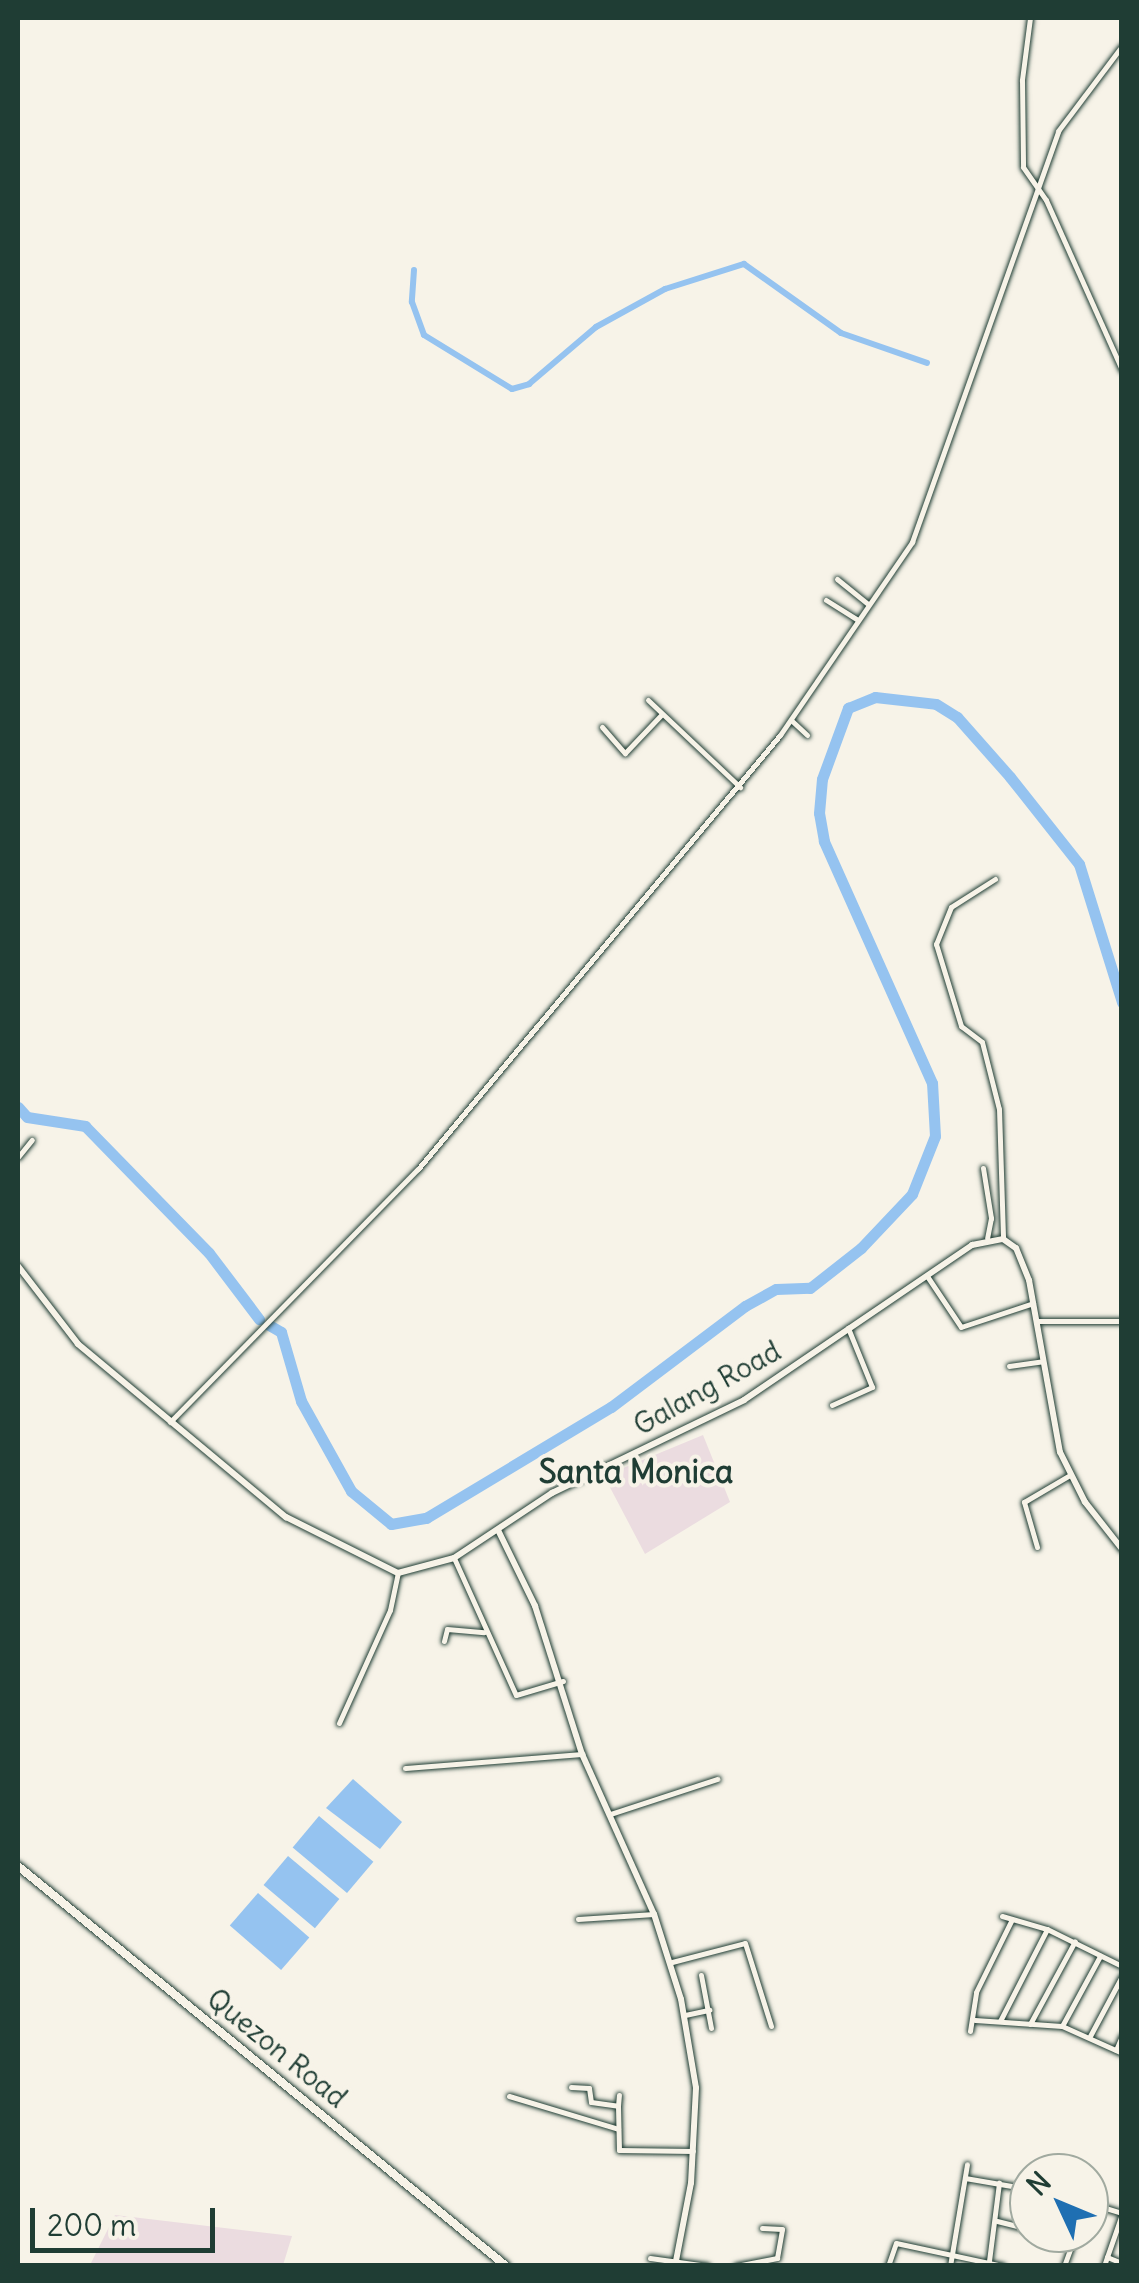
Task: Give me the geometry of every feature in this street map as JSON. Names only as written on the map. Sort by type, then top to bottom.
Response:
[{"type":"main road","name":"Quezon Road","points":[[18,1866],[506,2266]]},
{"type":"street","points":[[1030,18],[1022,153],[1122,370]]},
{"type":"street","points":[[170,1422],[418,1169],[740,787],[790,719],[912,542],[1036,186],[1074,103],[1122,46]]},
{"type":"street","points":[[837,579],[868,604]]},
{"type":"street","points":[[826,600],[857,620]]},
{"type":"street","points":[[648,700],[740,787]]},
{"type":"street","points":[[602,727],[625,752],[662,714]]},
{"type":"street","points":[[790,719],[807,735]]},
{"type":"street","points":[[995,879],[951,907],[936,944],[961,1026],[982,1042],[999,1109],[1003,1238],[1022,1258],[1038,1322],[1050,1416],[1070,1475],[1122,1550]]},
{"type":"street","points":[[18,1156],[32,1140]]},
{"type":"street","points":[[982,1168],[991,1222],[986,1238],[1003,1238]]},
{"type":"street","name":"Galang Road","points":[[398,1573],[454,1558],[552,1494],[775,1382],[848,1328],[986,1238]]},
{"type":"street","points":[[18,1266],[78,1344],[286,1516],[398,1573],[390,1610],[339,1723]]},
{"type":"street","points":[[928,1276],[962,1327],[1033,1304]]},
{"type":"street","points":[[1038,1322],[1122,1321]]},
{"type":"street","points":[[832,1405],[872,1388],[848,1328]]},
{"type":"street","points":[[1009,1366],[1043,1361]]},
{"type":"street","points":[[1037,1547],[1024,1502],[1070,1475]]},
{"type":"street","points":[[498,1530],[563,1681],[582,1754],[672,1962],[695,2067],[693,2151],[675,2264]]},
{"type":"street","points":[[454,1558],[484,1632],[516,1695],[563,1681]]},
{"type":"street","points":[[444,1642],[447,1629],[484,1632]]},
{"type":"street","points":[[405,1768],[582,1754]]},
{"type":"street","points":[[607,1815],[716,1779]]},
{"type":"street","points":[[578,1919],[654,1914]]},
{"type":"street","points":[[1002,1916],[1048,1929],[1122,1966]]},
{"type":"street","points":[[970,2031],[976,1992],[1013,1918]]},
{"type":"street","points":[[1000,2021],[1048,1929]]},
{"type":"street","points":[[1030,2024],[1075,1941]]},
{"type":"street","points":[[672,1962],[745,1943],[770,2026]]},
{"type":"street","points":[[1062,2026],[1100,1956]]},
{"type":"street","points":[[701,1975],[712,2028]]},
{"type":"street","points":[[1090,2036],[1122,1976]]},
{"type":"street","points":[[685,2016],[708,2010]]},
{"type":"street","points":[[974,2020],[1062,2026],[1119,2052],[1122,2036]]},
{"type":"street","points":[[571,2087],[589,2088],[591,2102],[618,2106]]},
{"type":"street","points":[[619,2095],[619,2150],[693,2151]]},
{"type":"street","points":[[508,2096],[618,2129]]},
{"type":"street","points":[[950,2266],[967,2164]]},
{"type":"street","points":[[965,2178],[1009,2185]]},
{"type":"street","points":[[989,2261],[999,2183]]},
{"type":"street","points":[[1104,2266],[1122,2214]]},
{"type":"street","points":[[996,2221],[1009,2224]]},
{"type":"street","points":[[736,2266],[777,2258],[782,2228],[762,2228]]},
{"type":"street","points":[[888,2266],[896,2242],[1003,2266]]},
{"type":"street","points":[[1107,2257],[1122,2263]]},
{"type":"street","points":[[650,2258],[707,2266]]},
{"type":"shaded area","points":[[703,1435],[730,1502],[645,1554],[604,1476]]},
{"type":"shaded area","points":[[115,2215],[292,2236],[283,2265],[90,2265]]},
{"type":"water","points":[[353,1779],[402,1822],[380,1849],[326,1808]]},
{"type":"water","points":[[319,1816],[373,1862],[347,1893],[293,1847]]},
{"type":"water","points":[[288,1856],[339,1899],[315,1928],[264,1885]]},
{"type":"water","points":[[258,1893],[309,1938],[281,1970],[230,1925]]},
{"type":"waterway","points":[[414,270],[412,302],[424,335],[512,389],[529,384],[596,327],[665,289],[744,264],[841,333],[927,363]]},
{"type":"waterway","points":[[269,1325],[281,1332],[301,1401],[351,1491],[391,1524],[426,1518],[611,1407],[745,1306],[776,1289],[810,1288],[861,1248],[912,1194],[935,1136],[932,1083],[824,841],[819,813],[822,779],[848,708],[875,697],[936,704],[957,717],[1010,777],[1079,864],[1122,1002]]},
{"type":"waterway","points":[[18,1107],[27,1117],[85,1126],[209,1253],[259,1319]]},
{"type":"waterway","points":[[1122,1316],[1122,1333]]},
{"type":"district","name":"Santa Monica","points":[[636,1472]]}]
